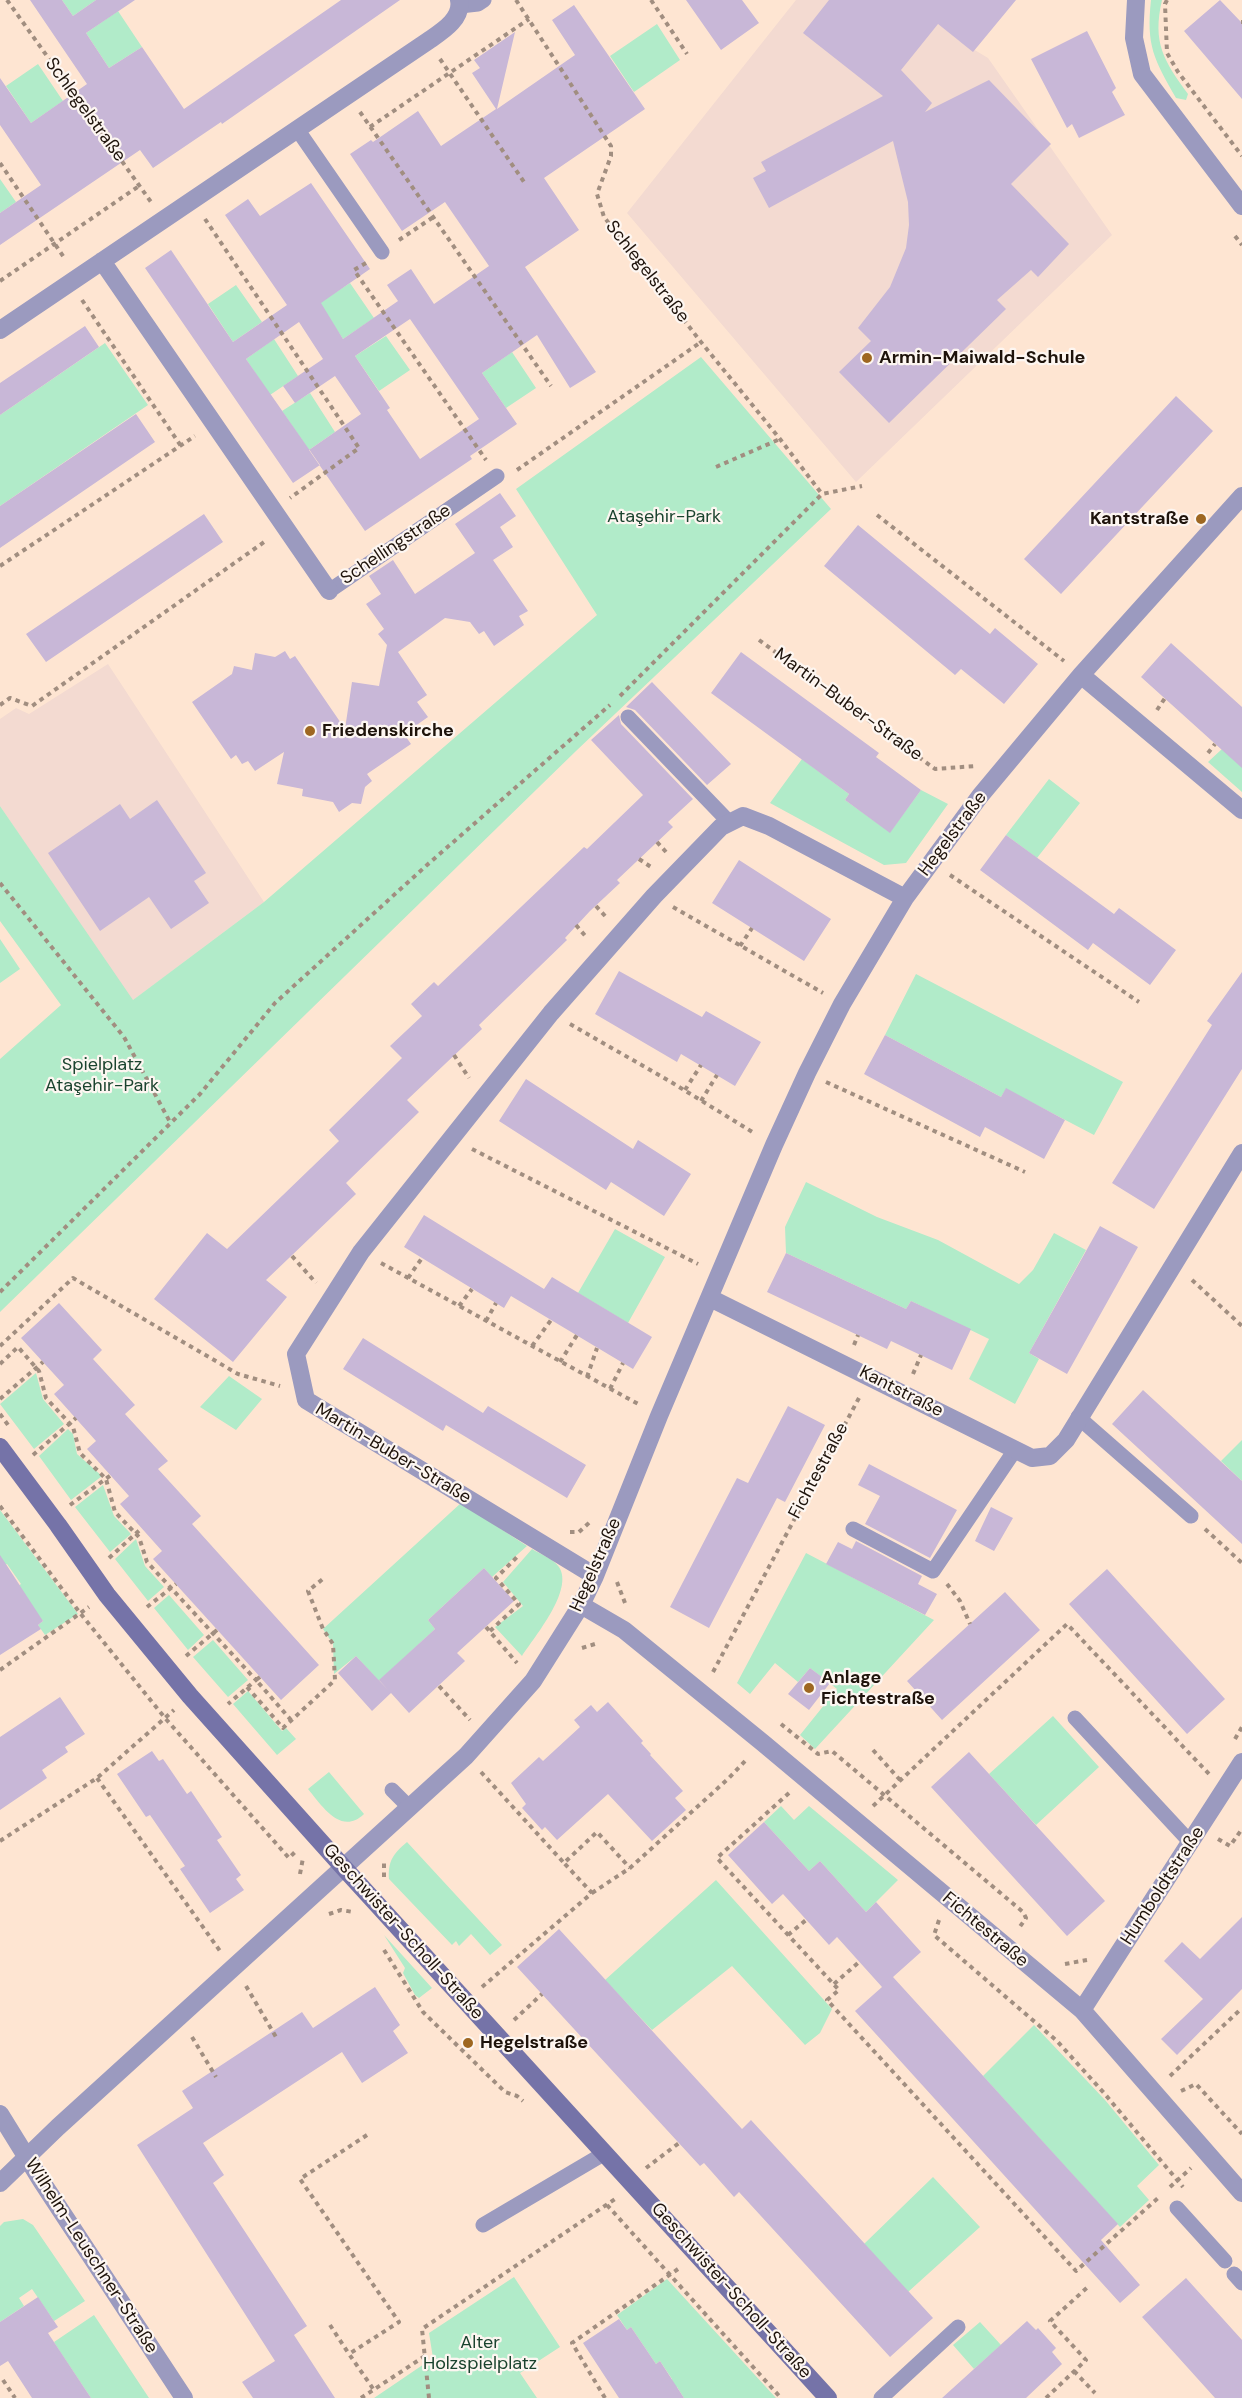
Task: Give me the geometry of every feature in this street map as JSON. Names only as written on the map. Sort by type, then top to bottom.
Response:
[{"type":"street","points":[[1136,0],[1134,38],[1142,74],[1242,206]]},
{"type":"street","points":[[0,330],[452,24],[459,3]]},
{"type":"street","name":"Schellingstraße","points":[[102,261],[329,591]]},
{"type":"street","name":"Hegelstraße","points":[[0,2183],[58,2127],[466,1756],[533,1681],[581,1605],[595,1576],[659,1416],[774,1145],[842,1004],[905,898],[980,796],[1081,675],[1242,496]]},
{"type":"street","points":[[1081,675],[1242,810]]},
{"type":"street","points":[[730,823],[743,816],[769,826],[905,898]]},
{"type":"street","name":"Martin-Buber-Straße","points":[[595,1576],[306,1400],[296,1354],[361,1251],[551,1013],[654,897],[721,827],[730,823]]},
{"type":"street","name":"Kantstraße","points":[[710,1298],[1032,1458],[1050,1456],[1066,1440],[1242,1153]]},
{"type":"street","name":"Geschwister-Scholl-Straße","points":[[0,1447],[107,1595],[190,1696],[828,2398]]},
{"type":"street","name":"Fichtestraße","points":[[581,1605],[624,1630],[1082,2010],[1159,2087],[1207,2154],[1242,2193]]},
{"type":"street","name":"Humboldtstraße","points":[[1082,2010],[1242,1762]]},
{"type":"street","name":"Wilhelm-Leuschner-Straße","points":[[0,2114],[184,2398]]},
{"type":"lane","points":[[459,3],[478,4],[484,0]]},
{"type":"lane","points":[[297,129],[382,252]]},
{"type":"lane","name":"Schellingstraße","points":[[329,591],[497,476]]},
{"type":"lane","points":[[628,717],[730,823]]},
{"type":"lane","points":[[1078,1418],[1191,1516]]},
{"type":"lane","points":[[853,1529],[933,1570],[1015,1450]]},
{"type":"lane","points":[[1075,1718],[1191,1843]]},
{"type":"lane","points":[[393,1790],[409,1807]]},
{"type":"lane","points":[[483,2225],[605,2153]]},
{"type":"lane","points":[[1177,2208],[1225,2261]]},
{"type":"lane","points":[[881,2398],[958,2327]]},
{"type":"path","name":"Schlegelstraße","points":[[7,0],[164,220]]},
{"type":"path","name":"Schlegelstraße","points":[[516,0],[611,146],[611,156],[597,194],[604,217],[822,494]]},
{"type":"path","points":[[651,0],[687,54]]},
{"type":"path","points":[[1167,0],[1165,4],[1167,53],[1178,72],[1242,156]]},
{"type":"path","points":[[370,127],[529,19]]},
{"type":"path","points":[[428,41],[524,182]]},
{"type":"path","points":[[348,94],[432,218],[551,386]]},
{"type":"path","points":[[0,163],[77,278]]},
{"type":"path","points":[[0,282],[140,186]]},
{"type":"path","points":[[192,201],[359,448],[273,510]]},
{"type":"path","points":[[432,218],[354,270],[497,476],[503,480],[701,342]]},
{"type":"path","points":[[1234,236],[1242,245]]},
{"type":"path","points":[[80,296],[181,446]]},
{"type":"path","points":[[0,566],[213,424]]},
{"type":"path","points":[[716,467],[780,439]]},
{"type":"path","points":[[0,1293],[200,1094],[275,1003],[638,680],[822,494],[862,486]]},
{"type":"path","points":[[877,515],[1081,675]]},
{"type":"path","points":[[0,705],[9,698],[32,706],[285,527]]},
{"type":"path","name":"Martin-Buber-Straße","points":[[759,640],[935,769],[978,766]]},
{"type":"path","points":[[972,775],[978,766]]},
{"type":"path","points":[[978,766],[980,796]]},
{"type":"path","points":[[669,856],[675,850]]},
{"type":"path","points":[[942,883],[955,865]]},
{"type":"path","points":[[949,874],[1139,1002]]},
{"type":"path","points":[[0,883],[124,1037],[170,1122]]},
{"type":"path","points":[[654,897],[842,1004]]},
{"type":"path","points":[[596,906],[611,922]]},
{"type":"path","points":[[576,925],[592,944]]},
{"type":"path","points":[[740,946],[752,928]]},
{"type":"path","points":[[551,1013],[685,1090],[762,1138]]},
{"type":"path","points":[[454,1055],[473,1083]]},
{"type":"path","points":[[685,1090],[701,1065]]},
{"type":"path","points":[[702,1101],[717,1075]]},
{"type":"path","points":[[825,1081],[1025,1172]]},
{"type":"path","points":[[450,1138],[719,1275]]},
{"type":"path","points":[[361,1251],[659,1416]]},
{"type":"path","points":[[292,1256],[321,1288]]},
{"type":"path","points":[[408,1278],[422,1258]]},
{"type":"path","points":[[1175,1265],[1242,1326]]},
{"type":"path","points":[[0,1346],[73,1278],[238,1374],[304,1393]]},
{"type":"path","points":[[459,1306],[472,1289]]},
{"type":"path","points":[[486,1321],[496,1303]]},
{"type":"path","points":[[532,1346],[551,1320]]},
{"type":"path","points":[[560,1362],[576,1335]]},
{"type":"path","points":[[0,1364],[18,1347],[36,1367],[46,1398],[70,1424],[80,1453],[109,1477],[115,1512],[139,1537],[147,1562],[173,1586],[258,1678],[291,1720]]},
{"type":"path","points":[[587,1377],[597,1348]]},
{"type":"path","points":[[909,1384],[921,1355]]},
{"type":"path","points":[[0,1399],[43,1362]]},
{"type":"path","points":[[610,1389],[623,1363]]},
{"type":"path","name":"Fichtestraße","points":[[701,1694],[870,1376]]},
{"type":"path","points":[[31,1457],[76,1418]]},
{"type":"path","points":[[69,1507],[109,1477]]},
{"type":"path","points":[[0,1506],[80,1614],[165,1718],[289,1858],[313,1834]]},
{"type":"path","points":[[560,1533],[579,1532],[598,1515]]},
{"type":"path","points":[[1191,1516],[1242,1563]]},
{"type":"path","points":[[108,1558],[142,1528]]},
{"type":"path","points":[[520,1665],[488,1629],[519,1604],[496,1578],[534,1539]]},
{"type":"path","points":[[247,1687],[283,1728],[335,1680],[333,1644],[323,1629],[308,1591],[324,1578]]},
{"type":"path","points":[[945,1582],[960,1601],[970,1624]]},
{"type":"path","points":[[147,1607],[173,1586]]},
{"type":"path","points":[[0,1670],[107,1595]]},
{"type":"path","points":[[857,1822],[1067,1624],[1213,1778],[1216,1771]]},
{"type":"path","points":[[186,1656],[215,1632]]},
{"type":"path","points":[[578,1649],[603,1641]]},
{"type":"path","points":[[714,1670],[722,1677]]},
{"type":"path","points":[[227,1704],[258,1678]]},
{"type":"path","points":[[439,1686],[470,1720]]},
{"type":"path","points":[[0,1841],[97,1778],[190,1696]]},
{"type":"path","points":[[772,1717],[818,1754],[832,1750],[883,1796],[1023,1912],[1026,1918],[1018,1930],[1018,1938]]},
{"type":"path","points":[[1232,1744],[1242,1727]]},
{"type":"path","points":[[467,2002],[498,1972],[592,1893],[630,1868],[729,1778],[763,1743]]},
{"type":"path","points":[[873,1750],[900,1780]]},
{"type":"path","points":[[471,1777],[479,1770],[592,1893]]},
{"type":"path","points":[[97,1778],[220,1951]]},
{"type":"path","points":[[805,1778],[717,1858],[839,1990],[827,2000],[1076,2271],[1161,2196]]},
{"type":"path","points":[[1215,1837],[1230,1846],[1242,1829]]},
{"type":"path","points":[[564,1863],[597,1832],[630,1868]]},
{"type":"path","points":[[940,1917],[934,1935],[1057,2041],[1184,2188]]},
{"type":"path","points":[[788,1935],[806,1920]]},
{"type":"path","points":[[1063,1964],[1093,1958]]},
{"type":"path","points":[[834,1984],[859,1962]]},
{"type":"path","points":[[398,1970],[423,2012],[505,2092],[517,2096],[524,2103]]},
{"type":"path","points":[[246,1986],[276,2037]]},
{"type":"path","points":[[513,2021],[542,1994]]},
{"type":"path","points":[[1242,2008],[1159,2087],[1176,2094],[1196,2084],[1242,2134]]},
{"type":"path","points":[[192,2037],[216,2077]]},
{"type":"path","points":[[349,2354],[399,2322],[300,2179],[367,2135]]},
{"type":"path","points":[[645,2169],[679,2143]]},
{"type":"path","points":[[1169,2188],[1207,2154]]},
{"type":"path","points":[[429,2398],[422,2329],[635,2186]]},
{"type":"path","points":[[606,2205],[781,2398]]},
{"type":"path","points":[[605,2398],[572,2343],[697,2256]]},
{"type":"path","points":[[1046,2398],[1086,2360],[1050,2320],[1089,2286]]},
{"type":"path","points":[[330,2325],[374,2390]]},
{"type":"path","points":[[362,2398],[425,2356]]},
{"type":"path","points":[[1074,2371],[1095,2393]]},
{"type":"path","points":[[3,2380],[15,2398]]},
{"type":"shaded area","name":"Armin-Maiwald-Schule","points":[[796,0],[957,0],[938,24],[958,40],[988,58],[1112,235],[856,482],[627,213]]},
{"type":"shaded area","points":[[108,664],[264,902],[132,1001],[0,806],[0,719],[16,708],[29,714]]},
{"type":"green space","points":[[62,0],[96,0],[73,16]]},
{"type":"green space","points":[[1151,0],[1162,0],[1158,28],[1162,51],[1188,94],[1186,100],[1176,98],[1153,52],[1150,29]]},
{"type":"green space","points":[[118,11],[142,47],[109,68],[86,33]]},
{"type":"green space","points":[[657,24],[680,60],[634,92],[610,56]]},
{"type":"green space","points":[[38,64],[63,101],[31,123],[6,86]]},
{"type":"green space","points":[[0,179],[16,202],[0,213]]},
{"type":"green space","points":[[350,283],[374,318],[343,339],[319,303]]},
{"type":"green space","points":[[236,285],[262,322],[233,342],[208,304]]},
{"type":"green space","points":[[386,336],[410,370],[379,391],[355,356]]},
{"type":"green space","points":[[274,339],[298,376],[270,395],[246,359]]},
{"type":"green space","points":[[105,343],[148,405],[0,506],[0,415]]},
{"type":"green space","points":[[512,352],[536,388],[506,408],[482,373]]},
{"type":"green space","name":"Ataşehir-Park","points":[[701,357],[831,509],[576,751],[0,1312],[0,1059],[61,1005],[0,921],[0,806],[133,1000],[264,902],[597,615],[516,489]]},
{"type":"green space","points":[[310,393],[335,432],[309,450],[282,411]]},
{"type":"green space","points":[[1222,749],[1242,762],[1242,792],[1208,762]]},
{"type":"green space","points":[[802,759],[849,794],[845,800],[890,832],[921,790],[948,804],[906,863],[884,865],[770,803]]},
{"type":"green space","points":[[1049,779],[1080,803],[1037,858],[1006,835]]},
{"type":"green space","points":[[0,939],[20,969],[0,983]]},
{"type":"green space","points":[[916,974],[1123,1082],[1094,1135],[1006,1089],[1001,1097],[885,1035]]},
{"type":"green space","points":[[806,1182],[877,1217],[938,1240],[1019,1284],[1033,1270],[1054,1233],[1086,1250],[1029,1353],[1039,1359],[1015,1404],[969,1379],[989,1339],[911,1301],[906,1309],[786,1253],[785,1227]]},
{"type":"green space","points":[[615,1229],[665,1257],[628,1323],[578,1293]]},
{"type":"green space","points":[[36,1373],[43,1399],[64,1424],[34,1449],[0,1404]]},
{"type":"green space","points":[[229,1376],[262,1399],[236,1430],[200,1407]]},
{"type":"green space","points":[[68,1429],[73,1434],[77,1454],[102,1476],[71,1500],[39,1456]]},
{"type":"green space","points":[[1242,1440],[1242,1481],[1221,1461]]},
{"type":"green space","points":[[103,1485],[114,1516],[131,1534],[110,1552],[75,1507]]},
{"type":"green space","points":[[461,1503],[527,1546],[492,1577],[484,1568],[428,1620],[435,1629],[379,1681],[356,1656],[334,1674],[333,1644],[323,1629]]},
{"type":"green space","points":[[0,1510],[78,1614],[45,1635],[38,1625],[43,1621],[15,1588],[21,1584],[7,1564],[0,1568]]},
{"type":"green space","points":[[136,1539],[145,1566],[164,1587],[148,1601],[115,1559]]},
{"type":"green space","points":[[532,1549],[557,1564],[562,1577],[561,1588],[551,1613],[522,1656],[495,1627],[523,1606],[503,1582]]},
{"type":"green space","points":[[806,1553],[934,1620],[815,1749],[800,1735],[837,1689],[810,1668],[798,1682],[775,1663],[750,1694],[737,1683]]},
{"type":"green space","points":[[169,1595],[204,1635],[188,1650],[154,1608]]},
{"type":"green space","points":[[213,1640],[248,1680],[228,1697],[193,1657]]},
{"type":"green space","points":[[248,1691],[282,1731],[286,1728],[296,1739],[277,1755],[233,1704]]},
{"type":"green space","points":[[1053,1716],[1099,1767],[1036,1825],[989,1774]]},
{"type":"green space","points":[[329,1772],[364,1814],[356,1820],[348,1822],[333,1816],[308,1789]]},
{"type":"green space","points":[[781,1806],[794,1820],[809,1806],[898,1880],[866,1912],[820,1861],[809,1871],[764,1822]]},
{"type":"green space","points":[[407,1842],[502,1945],[490,1955],[471,1934],[459,1946],[456,1941],[452,1945],[389,1879],[392,1858]]},
{"type":"green space","points":[[716,1880],[832,2009],[820,2033],[805,2045],[732,1966],[652,2030],[605,1980]]},
{"type":"green space","points":[[384,1935],[432,1988],[419,1998],[403,1973],[405,1968]]},
{"type":"green space","points":[[1034,2025],[1105,2100],[1159,2165],[1137,2186],[1149,2200],[1120,2227],[983,2076]]},
{"type":"green space","points":[[933,2177],[980,2227],[908,2292],[864,2244]]},
{"type":"green space","points":[[23,2219],[33,2225],[85,2301],[54,2321],[32,2289],[19,2298],[24,2306],[0,2322],[0,2226],[4,2222]]},
{"type":"green space","name":"Alter Holzspielplatz","points":[[514,2277],[560,2347],[520,2373],[537,2398],[374,2398],[433,2358],[429,2333]]},
{"type":"green space","points":[[667,2279],[776,2398],[684,2398],[677,2387],[673,2390],[672,2379],[660,2361],[656,2364],[631,2327],[627,2330],[617,2315]]},
{"type":"green space","points":[[94,2315],[149,2398],[91,2398],[59,2350],[54,2342]]},
{"type":"green space","points":[[980,2322],[1001,2345],[974,2369],[953,2345]]},
{"type":"building","points":[[30,0],[62,0],[73,16],[96,0],[135,0],[86,33],[109,68],[142,47],[184,109],[341,0],[400,0],[222,124],[221,122],[153,168],[140,150],[0,245],[0,213],[41,185],[0,125],[0,78],[31,123],[87,84]]},
{"type":"building","points":[[686,0],[742,0],[759,23],[721,50]]},
{"type":"building","points":[[829,0],[1016,0],[973,52],[938,24],[901,70],[932,103],[925,112],[989,80],[1051,144],[1011,184],[1069,244],[1038,277],[1031,270],[997,300],[1006,309],[889,423],[839,372],[871,341],[858,328],[890,287],[906,248],[909,225],[908,202],[893,141],[769,208],[753,178],[766,171],[761,162],[883,96],[803,33]]},
{"type":"building","points":[[1220,0],[1242,23],[1242,99],[1184,31]]},
{"type":"building","points":[[574,5],[645,109],[544,178],[579,230],[525,267],[596,372],[570,388],[537,335],[482,373],[517,424],[470,456],[472,459],[365,531],[320,465],[293,483],[145,268],[171,250],[233,342],[287,305],[225,215],[248,199],[260,216],[311,183],[370,269],[321,303],[343,339],[398,301],[387,285],[411,269],[434,304],[489,266],[445,202],[402,231],[350,154],[371,140],[373,142],[418,111],[441,146],[496,109],[472,73],[480,68],[474,60],[515,32],[497,109],[575,55],[552,20]],"holes":[[[410,319],[479,419],[420,459],[387,410],[390,408],[355,356]],[[299,322],[323,359],[283,386],[295,403],[335,376],[361,414],[309,450],[246,359]]]},
{"type":"building","points":[[1087,31],[1116,88],[1112,92],[1125,115],[1079,138],[1072,124],[1067,128],[1031,59]]},
{"type":"building","points":[[85,326],[99,347],[0,415],[0,383]]},
{"type":"building","points":[[1176,396],[1213,431],[1061,594],[1024,559]]},
{"type":"building","points":[[136,414],[155,442],[0,548],[0,506]]},
{"type":"building","name":"Friedenskirche","points":[[500,493],[516,516],[500,527],[513,547],[493,560],[528,611],[519,616],[524,625],[494,646],[484,631],[479,634],[470,622],[445,618],[398,652],[427,695],[417,702],[428,717],[404,734],[411,744],[367,774],[372,781],[365,787],[361,804],[352,803],[339,812],[333,802],[302,796],[303,789],[277,784],[284,752],[255,771],[248,761],[242,764],[236,755],[231,759],[192,702],[232,674],[234,666],[252,670],[255,653],[275,657],[285,651],[290,659],[295,656],[345,729],[352,682],[379,686],[387,645],[378,634],[384,629],[366,604],[381,594],[369,576],[393,560],[415,594],[475,553],[455,524]]},
{"type":"building","points":[[204,514],[223,542],[46,662],[26,634]]},
{"type":"building","points":[[858,525],[990,634],[995,628],[1038,664],[1004,704],[961,669],[955,675],[824,566]]},
{"type":"building","points":[[1171,643],[1242,707],[1242,768],[1141,677]]},
{"type":"building","points":[[741,652],[879,753],[876,757],[921,790],[890,833],[845,800],[849,794],[711,693]]},
{"type":"building","points":[[652,682],[731,764],[707,785],[635,710],[626,707]]},
{"type":"building","points":[[619,715],[621,724],[693,799],[668,822],[673,827],[617,880],[620,883],[590,911],[565,938],[567,940],[479,1025],[482,1029],[407,1100],[419,1112],[346,1183],[356,1194],[266,1280],[287,1297],[233,1362],[154,1299],[207,1233],[227,1249],[339,1141],[329,1130],[402,1058],[390,1046],[422,1016],[411,1004],[434,982],[438,986],[584,847],[587,849],[643,795],[591,740]]},
{"type":"building","points":[[157,800],[206,873],[194,881],[209,903],[171,929],[149,897],[100,931],[48,853],[120,804],[130,819]]},
{"type":"building","points":[[1006,835],[1114,914],[1119,908],[1176,950],[1150,985],[1093,943],[1088,950],[980,870]]},
{"type":"building","points":[[739,860],[831,919],[804,961],[712,903]]},
{"type":"building","points":[[619,971],[702,1017],[706,1011],[761,1042],[735,1086],[681,1054],[677,1062],[595,1014]]},
{"type":"building","points":[[1242,972],[1242,1069],[1154,1209],[1112,1183],[1212,1025],[1207,1021]]},
{"type":"building","points":[[885,1035],[1001,1097],[1006,1088],[1065,1120],[1044,1159],[985,1127],[980,1137],[864,1074]]},
{"type":"building","points":[[526,1079],[633,1149],[638,1140],[691,1174],[664,1216],[611,1182],[606,1190],[499,1121]]},
{"type":"building","points":[[424,1215],[544,1289],[552,1277],[652,1337],[633,1369],[511,1296],[504,1308],[404,1247]]},
{"type":"building","points":[[1100,1226],[1138,1247],[1067,1374],[1029,1353]]},
{"type":"building","points":[[786,1253],[906,1309],[911,1301],[971,1329],[952,1370],[891,1341],[887,1349],[767,1292]]},
{"type":"building","points":[[59,1303],[102,1350],[93,1359],[135,1405],[125,1414],[168,1461],[158,1469],[201,1516],[192,1524],[319,1665],[281,1700],[153,1559],[162,1551],[120,1504],[129,1496],[87,1449],[96,1441],[54,1394],[64,1385],[21,1338]]},
{"type":"building","points":[[363,1338],[483,1413],[488,1406],[586,1465],[567,1498],[446,1425],[443,1431],[343,1369]]},
{"type":"building","points":[[1143,1390],[1242,1481],[1242,1544],[1112,1424]]},
{"type":"building","points":[[788,1406],[825,1425],[785,1502],[777,1498],[709,1628],[670,1607],[737,1478],[748,1483]]},
{"type":"building","points":[[869,1464],[957,1510],[930,1558],[865,1524],[880,1496],[858,1485]]},
{"type":"building","points":[[991,1507],[1013,1518],[994,1551],[975,1541]]},
{"type":"building","points":[[856,1541],[922,1576],[918,1584],[937,1594],[925,1615],[826,1564],[838,1542],[852,1549]]},
{"type":"building","points":[[0,1555],[43,1621],[38,1625],[41,1629],[0,1655]]},
{"type":"building","points":[[484,1568],[514,1601],[457,1653],[465,1661],[409,1713],[391,1693],[372,1711],[338,1673],[356,1656],[389,1691],[379,1680],[435,1629],[428,1620]]},
{"type":"building","points":[[1107,1569],[1225,1699],[1187,1734],[1069,1604]]},
{"type":"building","points":[[1005,1592],[1040,1630],[942,1720],[907,1681]]},
{"type":"building","name":"Anlage Fichtestraße","points":[[810,1668],[830,1683],[809,1710],[788,1694]]},
{"type":"building","points":[[60,1697],[85,1734],[65,1747],[68,1752],[42,1770],[47,1778],[0,1810],[0,1737]]},
{"type":"building","points":[[608,1702],[643,1741],[641,1743],[650,1755],[683,1791],[675,1798],[686,1810],[652,1841],[608,1794],[557,1840],[545,1827],[542,1830],[522,1808],[526,1804],[511,1783],[539,1757],[543,1761],[580,1727],[574,1720],[591,1705],[597,1712]]},
{"type":"building","points":[[152,1751],[159,1761],[163,1759],[187,1794],[191,1791],[222,1837],[217,1840],[241,1875],[236,1879],[244,1890],[210,1913],[180,1869],[185,1866],[150,1815],[146,1817],[117,1774]]},
{"type":"building","points":[[969,1752],[1105,1901],[1067,1936],[931,1787]]},
{"type":"building","points":[[764,1822],[809,1871],[820,1861],[866,1912],[876,1902],[921,1952],[893,1977],[1118,2224],[1101,2240],[1140,2285],[1120,2303],[855,2011],[882,1987],[837,1937],[829,1945],[783,1894],[772,1904],[728,1855]]},
{"type":"building","points":[[1242,1917],[1242,1989],[1177,2055],[1161,2039],[1203,1999],[1164,1961],[1182,1942],[1200,1959]]},
{"type":"building","points":[[559,1929],[742,2129],[751,2120],[933,2318],[890,2357],[739,2192],[734,2197],[704,2163],[700,2166],[517,1967]]},
{"type":"building","points":[[375,1987],[400,2025],[393,2031],[408,2053],[362,2083],[342,2052],[203,2143],[224,2175],[213,2183],[307,2326],[294,2335],[335,2398],[253,2398],[242,2382],[275,2361],[137,2145],[193,2108],[182,2091],[302,2012],[313,2028]]},
{"type":"building","points":[[1186,2278],[1242,2340],[1242,2398],[1215,2398],[1142,2317]]},
{"type":"building","points":[[38,2297],[58,2327],[48,2333],[91,2398],[32,2398],[8,2361],[0,2366],[0,2322]]},
{"type":"building","points":[[619,2319],[627,2330],[631,2327],[656,2364],[660,2361],[684,2398],[619,2398],[583,2343]]},
{"type":"building","points":[[1027,2321],[1036,2330],[1038,2328],[1056,2348],[1052,2352],[1062,2364],[1026,2398],[942,2398]]},
{"type":"place","name":"Armin-Maiwald-Schule","points":[[867,358]]},
{"type":"place","name":"Kantstraße","points":[[1201,519]]},
{"type":"place","name":"Friedenskirche","points":[[310,731]]},
{"type":"place","name":"Anlage Fichtestraße","points":[[809,1688]]},
{"type":"place","name":"Hegelstraße","points":[[468,2043]]},
{"type":"park label","name":"Spielplatz Ataşehir-Park","points":[[102,1075]]}]
